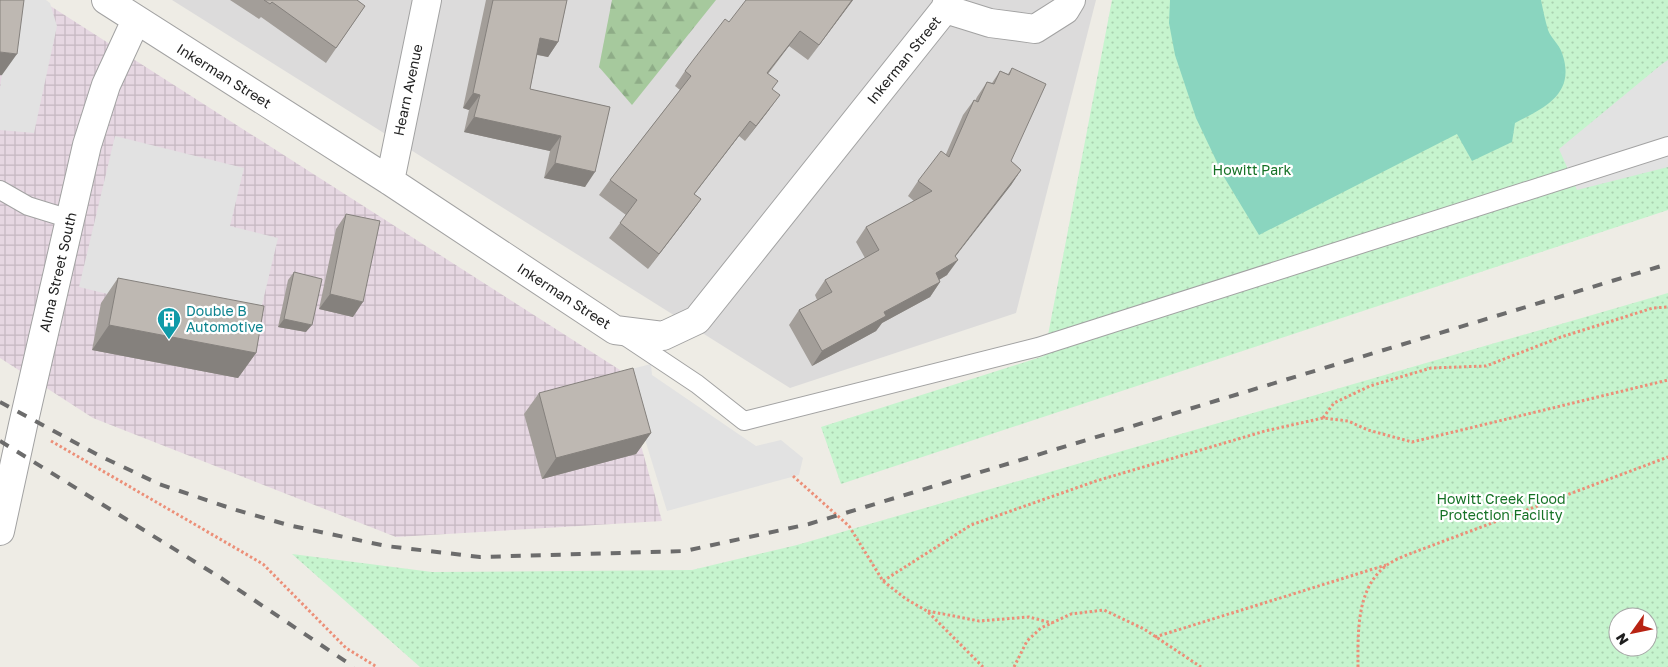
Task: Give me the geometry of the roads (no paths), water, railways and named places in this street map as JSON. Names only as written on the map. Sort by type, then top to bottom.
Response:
[{"type":"street","name":"Inkerman Street","points":[[106,0],[390,181],[615,330],[663,336],[697,320],[946,4],[990,23],[1035,29],[1065,10],[1071,0]]},
{"type":"street","name":"Hearn Avenue","points":[[390,181],[427,0]]},
{"type":"street","name":"Alma Street South","points":[[0,531],[22,425],[87,145],[106,85],[136,20]]},
{"type":"lane","points":[[615,330],[697,384],[744,421],[1038,347],[1668,146]]},
{"type":"lane","points":[[0,190],[28,206],[70,220]]},
{"type":"railway","points":[[0,402],[98,455],[159,484],[288,525],[386,546],[480,557],[685,551],[809,524],[1668,264]]},
{"type":"railway","points":[[0,441],[221,578],[354,667]]},
{"type":"place","name":"Double B Automotive","points":[[169,340]]},
{"type":"park label","name":"Howitt Park","points":[[1252,170]]},
{"type":"park label","name":"Howitt Creek Flood Protection Facility","points":[[1501,508]]}]
